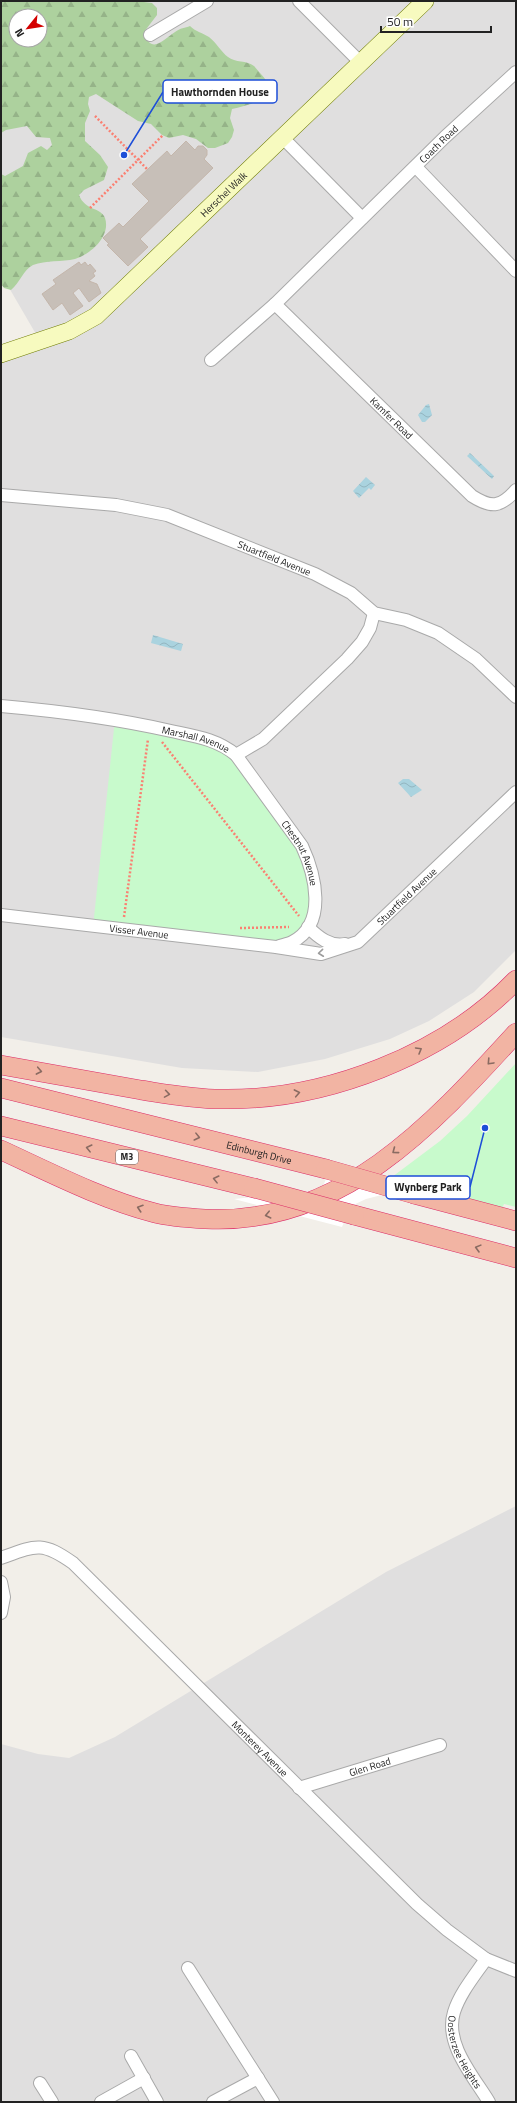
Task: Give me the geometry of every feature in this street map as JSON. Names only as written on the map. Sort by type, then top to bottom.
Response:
[{"type":"highway","points":[[1,1065],[186,1097],[229,1099],[295,1094],[374,1072],[408,1056],[448,1034],[480,1012],[516,980]]},
{"type":"highway","points":[[1,1150],[106,1197],[156,1213],[188,1218],[219,1220],[253,1218],[314,1202],[355,1181],[425,1128],[459,1096],[516,1033]]},
{"type":"highway","name":"Edinburgh Drive","points":[[1,1088],[326,1169],[516,1221]]},
{"type":"highway","name":"M3","points":[[1,1126],[254,1188],[516,1258]]},
{"type":"main road","name":"Herschel Walk","points":[[1,354],[69,331],[96,316],[425,1]]},
{"type":"street","points":[[150,35],[207,1]]},
{"type":"street","points":[[299,1],[361,63]]},
{"type":"street","name":"Coach Road","points":[[211,360],[275,304],[445,137],[516,72]]},
{"type":"street","points":[[283,138],[362,218]]},
{"type":"street","points":[[416,167],[516,271]]},
{"type":"street","name":"Kamfer Road","points":[[275,304],[472,496],[483,503],[491,505],[500,503],[516,490]]},
{"type":"street","name":"Stuartfield Avenue","points":[[1,495],[116,505],[167,515],[315,574],[351,593],[374,613],[406,620],[438,633],[476,659],[516,697]]},
{"type":"street","name":"Marshall Avenue","points":[[1,706],[110,718],[149,726],[220,743],[236,755],[263,739],[347,659],[362,642],[370,628],[374,613]]},
{"type":"street","name":"Chestnut Avenue","points":[[236,755],[302,846],[310,863],[316,897],[308,927]]},
{"type":"street","name":"Stuartfield Avenue","points":[[276,947],[320,954],[358,942],[516,792]]},
{"type":"street","name":"Visser Avenue","points":[[1,915],[276,947]]},
{"type":"street","points":[[276,947],[292,942],[303,934],[308,927],[325,941],[339,945],[358,942]]},
{"type":"street","name":"Monterey Avenue","points":[[1,1558],[23,1550],[44,1547],[54,1550],[73,1563],[417,1904],[447,1930],[486,1959],[516,1971]]},
{"type":"street","points":[[1,1582],[4,1597],[1,1613]]},
{"type":"street","name":"Glen Road","points":[[299,1788],[440,1745]]},
{"type":"street","name":"Oosterzee Heights","points":[[486,1959],[454,2012],[452,2034],[459,2053],[489,2102]]},
{"type":"street","points":[[188,1968],[273,2102]]},
{"type":"street","points":[[131,2056],[157,2102]]},
{"type":"street","points":[[101,2102],[144,2078]]},
{"type":"street","points":[[213,2102],[258,2078]]},
{"type":"street","points":[[40,2083],[52,2102]]},
{"type":"path","points":[[95,116],[148,170]]},
{"type":"path","points":[[90,208],[163,135]]},
{"type":"path","points":[[149,726],[308,927]]},
{"type":"path","points":[[123,930],[149,726]]},
{"type":"shaded area","points":[[1,1],[516,1],[516,950],[474,992],[429,1021],[390,1039],[325,1059],[258,1072],[182,1068],[1,1037],[1,354],[40,341],[1,274]]},
{"type":"shaded area","points":[[516,1506],[516,2102],[1,2102],[1,1744],[38,1754],[69,1758],[115,1737],[386,1572]]},
{"type":"green space","points":[[1,1],[136,1],[152,3],[157,8],[157,15],[144,32],[150,43],[158,44],[177,31],[190,26],[209,37],[231,59],[254,66],[266,81],[268,88],[266,94],[262,98],[247,105],[232,109],[230,118],[234,130],[232,137],[228,143],[215,148],[208,148],[196,139],[183,135],[169,138],[162,135],[151,124],[138,121],[96,94],[89,97],[88,104],[90,111],[85,123],[85,141],[100,155],[108,167],[104,180],[84,190],[79,195],[85,204],[103,215],[106,225],[105,231],[102,238],[93,249],[81,257],[70,260],[43,262],[33,265],[27,270],[11,290],[4,288],[1,284],[1,174],[5,176],[23,166],[28,153],[41,146],[47,150],[52,145],[50,138],[36,137],[27,126],[6,130],[1,133]]},
{"type":"green space","points":[[115,719],[216,739],[298,843],[315,897],[303,933],[275,946],[93,927]]},
{"type":"green space","points":[[516,1063],[516,1207],[504,1204],[502,1209],[427,1189],[392,1177],[440,1141],[467,1116]]},
{"type":"water","points":[[429,404],[432,415],[425,422],[422,422],[418,415],[426,405]]},
{"type":"water","points":[[470,453],[494,476],[492,479],[467,456]]},
{"type":"water","points":[[366,477],[375,485],[371,490],[369,488],[359,498],[353,491]]},
{"type":"water","points":[[153,635],[183,644],[181,651],[151,643]]},
{"type":"water","points":[[403,779],[409,779],[422,790],[411,797],[398,783]]},
{"type":"pier","points":[[333,1163],[413,1187],[366,1199],[351,1206],[342,1227],[234,1199],[306,1192],[323,1186]]},
{"type":"building","points":[[186,141],[195,150],[198,146],[203,146],[207,150],[207,155],[204,159],[213,168],[140,239],[148,247],[128,266],[107,245],[109,244],[103,238],[119,223],[123,227],[149,201],[132,184],[167,151],[171,156]]},
{"type":"building","points":[[79,262],[81,265],[85,262],[88,266],[90,264],[96,271],[93,273],[95,276],[89,281],[97,284],[101,293],[89,302],[79,288],[73,293],[83,306],[70,315],[62,303],[53,310],[42,294],[56,284],[53,280]]},
{"type":"place","name":"Hawthornden House","points":[[124,155]]},
{"type":"place","name":"Wynberg Park","points":[[485,1128]]}]
